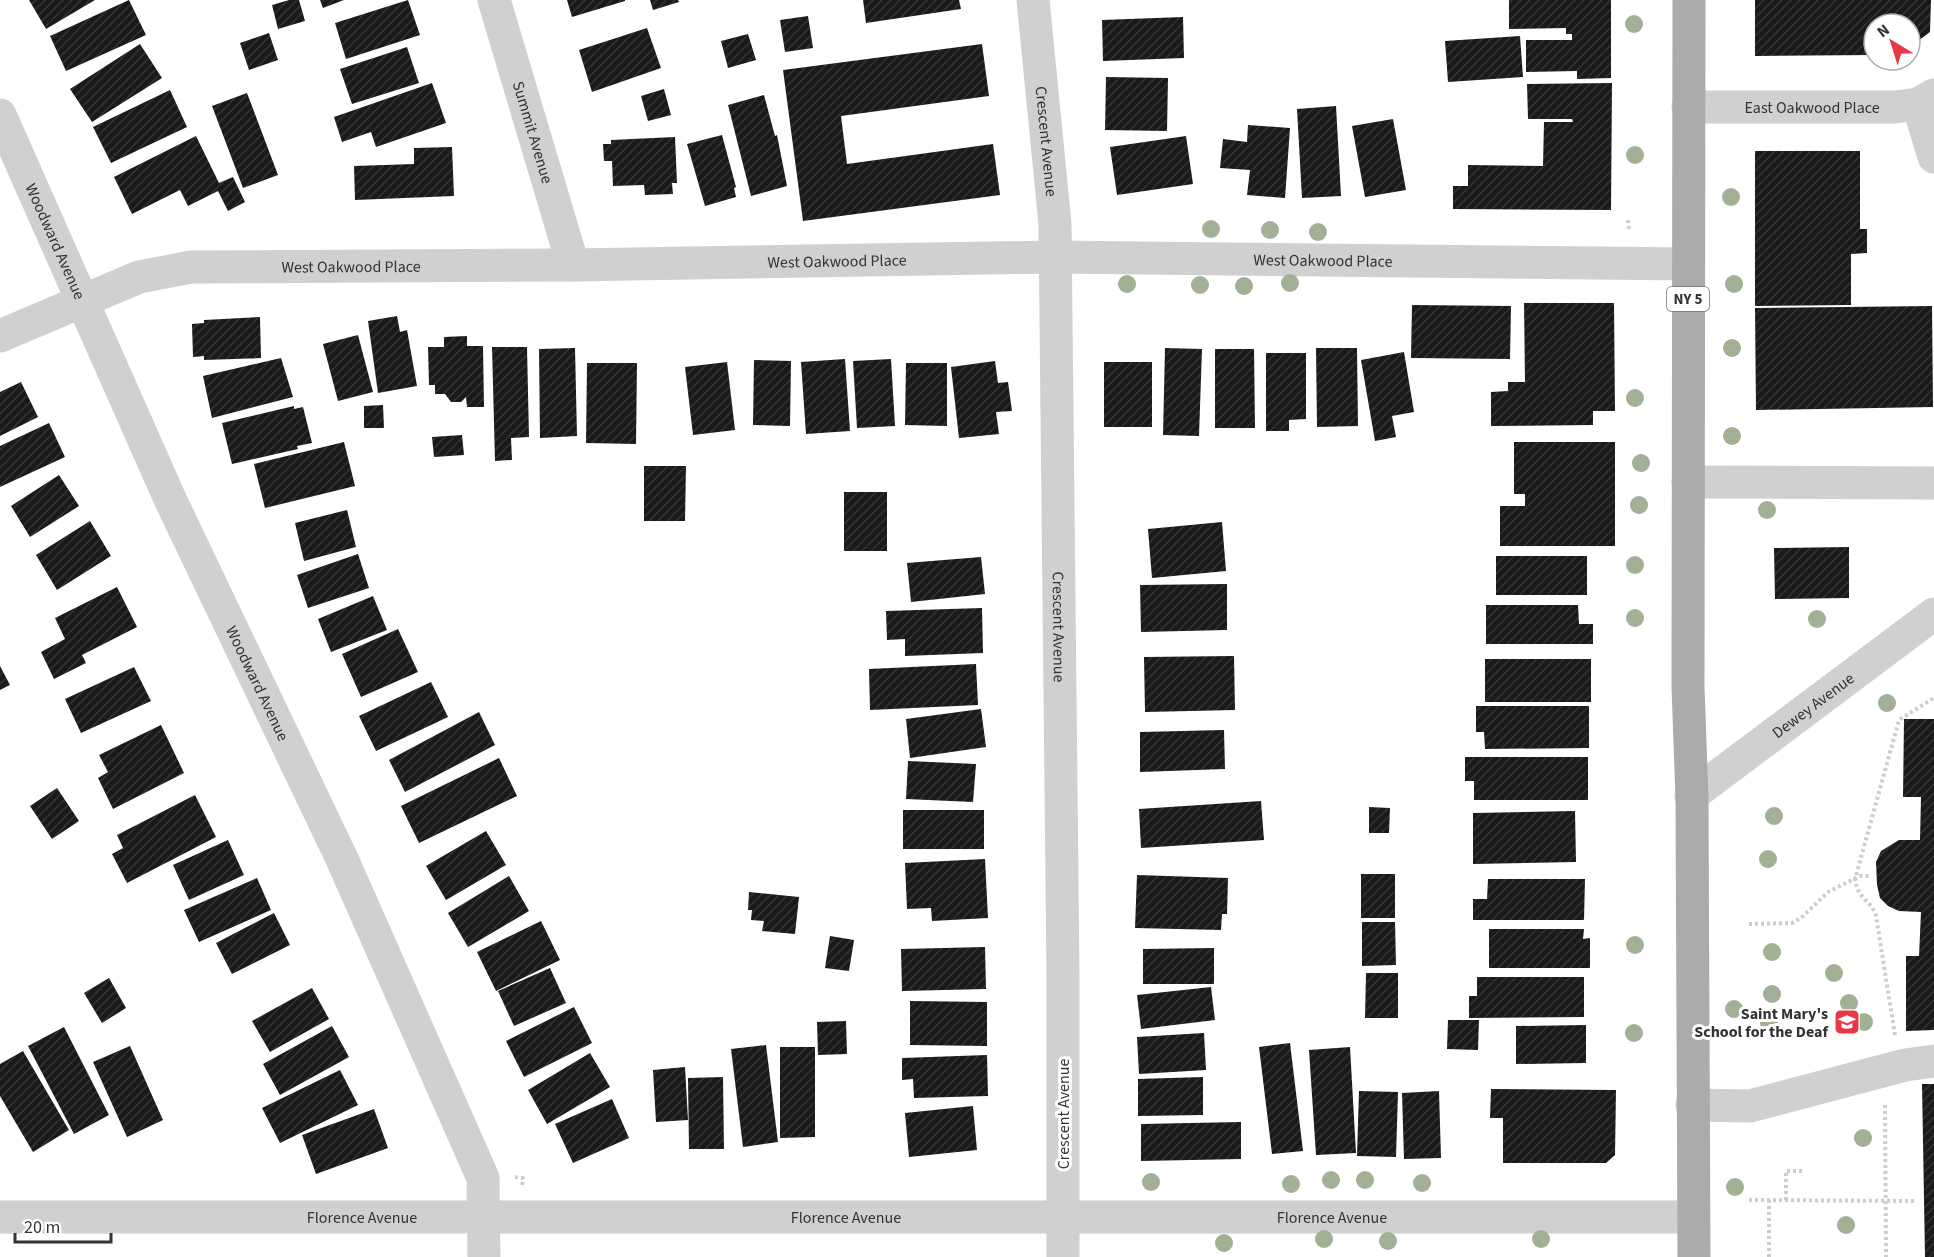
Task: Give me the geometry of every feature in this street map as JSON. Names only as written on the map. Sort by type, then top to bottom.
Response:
[{"type":"main road","name":"NY 5","points":[[1689,0],[1688,687],[1691,796],[1694,1257]]},
{"type":"street","name":"Summit Avenue","points":[[494,0],[573,265]]},
{"type":"street","name":"Crescent Avenue","points":[[1033,0],[1055,224],[1063,976],[1063,1257]]},
{"type":"street","name":"East Oakwood Place","points":[[1688,107],[1926,100]]},
{"type":"street","points":[[1926,100],[1934,157]]},
{"type":"street","name":"Woodward Avenue","points":[[0,115],[84,299],[170,499],[342,859],[483,1178],[484,1257]]},
{"type":"street","name":"West Oakwood Place","points":[[0,336],[139,277],[191,267],[573,265],[1054,257],[1688,264]]},
{"type":"street","points":[[1688,482],[1934,483]]},
{"type":"street","name":"Dewey Avenue","points":[[1691,796],[1934,614]]},
{"type":"street","points":[[1692,1106],[1750,1106],[1905,1065],[1934,1061]]},
{"type":"street","name":"Florence Avenue","points":[[0,1217],[1694,1217]]},
{"type":"path","points":[[1628,220],[1629,229]]},
{"type":"path","points":[[1896,1042],[1875,916],[1870,905],[1858,894],[1855,879],[1899,720],[1934,698]]},
{"type":"path","points":[[1749,924],[1792,922],[1800,918],[1828,892],[1855,879],[1871,876]]},
{"type":"path","points":[[1885,1097],[1886,1257]]},
{"type":"path","points":[[1786,1200],[1786,1171],[1805,1171]]},
{"type":"path","points":[[1749,1200],[1916,1201]]},
{"type":"path","points":[[1769,1200],[1769,1257]]},
{"type":"building","points":[[29,0],[95,0],[46,29]]},
{"type":"building","points":[[129,0],[146,35],[66,71],[50,36]]},
{"type":"building","points":[[289,0],[299,0],[305,21],[278,29],[272,5]]},
{"type":"building","points":[[320,0],[344,0],[323,8]]},
{"type":"building","points":[[408,0],[420,35],[346,59],[335,23]]},
{"type":"building","points":[[567,0],[625,0],[625,1],[572,17]]},
{"type":"building","points":[[650,0],[678,0],[679,2],[653,10]]},
{"type":"building","points":[[863,0],[959,0],[961,9],[866,23]]},
{"type":"building","points":[[1509,0],[1611,0],[1611,78],[1577,79],[1577,71],[1526,72],[1526,40],[1572,40],[1572,34],[1566,34],[1566,28],[1509,29]]},
{"type":"building","points":[[1755,0],[1931,0],[1930,32],[1922,38],[1922,12],[1862,12],[1862,55],[1755,56]]},
{"type":"building","points":[[808,16],[813,48],[785,52],[780,20]]},
{"type":"building","points":[[1183,17],[1184,58],[1103,61],[1102,20]]},
{"type":"building","points":[[647,28],[661,68],[592,92],[579,50]]},
{"type":"building","points":[[269,33],[278,60],[249,70],[240,43]]},
{"type":"building","points":[[748,34],[756,60],[728,68],[721,41]]},
{"type":"building","points":[[1520,36],[1523,77],[1448,82],[1445,41]]},
{"type":"building","points":[[140,44],[162,78],[92,122],[70,89]]},
{"type":"building","points":[[982,44],[989,96],[841,116],[847,164],[993,144],[1000,195],[803,221],[783,70]]},
{"type":"building","points":[[407,47],[419,83],[352,104],[340,69]]},
{"type":"building","points":[[1106,77],[1168,78],[1167,131],[1105,130]]},
{"type":"building","points":[[432,83],[446,123],[376,147],[371,132],[342,142],[334,117]]},
{"type":"building","points":[[1612,83],[1611,210],[1453,209],[1453,186],[1468,186],[1468,165],[1543,166],[1544,122],[1573,122],[1572,119],[1528,119],[1527,84]]},
{"type":"building","points":[[664,89],[671,115],[648,121],[641,96]]},
{"type":"building","points":[[170,90],[187,127],[111,163],[93,127]]},
{"type":"building","points":[[247,93],[278,175],[243,188],[212,106]]},
{"type":"building","points":[[764,95],[775,136],[777,135],[787,186],[751,196],[728,105]]},
{"type":"building","points":[[1336,106],[1341,196],[1302,198],[1297,109]]},
{"type":"building","points":[[1393,119],[1406,190],[1365,197],[1352,126]]},
{"type":"building","points":[[1248,125],[1290,128],[1285,198],[1247,195],[1250,170],[1220,168],[1223,139],[1247,142]]},
{"type":"building","points":[[722,135],[736,187],[734,188],[736,197],[705,206],[687,144]]},
{"type":"building","points":[[196,136],[219,183],[233,177],[245,202],[228,211],[218,191],[188,206],[180,190],[132,214],[114,177]]},
{"type":"building","points":[[1186,136],[1193,184],[1117,195],[1110,147]]},
{"type":"building","points":[[675,137],[677,183],[672,183],[673,194],[645,195],[644,185],[613,186],[612,161],[604,161],[603,144],[611,144],[611,140]]},
{"type":"building","points":[[452,147],[454,196],[355,200],[354,166],[414,164],[414,148]]},
{"type":"building","points":[[1755,151],[1860,151],[1860,229],[1867,229],[1867,253],[1851,254],[1851,305],[1755,306]]},
{"type":"building","points":[[1524,303],[1614,303],[1615,411],[1593,411],[1593,425],[1491,426],[1491,392],[1508,391],[1508,382],[1525,382]]},
{"type":"building","points":[[1412,305],[1511,306],[1510,359],[1411,358]]},
{"type":"building","points":[[1932,306],[1933,407],[1756,410],[1755,308]]},
{"type":"building","points":[[397,316],[400,332],[407,330],[417,386],[378,393],[368,321]]},
{"type":"building","points":[[260,317],[261,358],[204,360],[204,356],[193,357],[192,324],[204,323],[204,320]]},
{"type":"building","points":[[358,335],[373,392],[338,401],[323,344]]},
{"type":"building","points":[[467,336],[467,346],[483,346],[484,407],[467,407],[466,397],[461,402],[451,402],[445,394],[435,394],[435,385],[429,385],[428,347],[444,347],[444,337]]},
{"type":"building","points":[[492,347],[527,347],[529,437],[511,438],[512,460],[495,461]]},
{"type":"building","points":[[575,348],[577,436],[540,438],[539,349]]},
{"type":"building","points":[[1165,348],[1202,349],[1199,436],[1163,435]]},
{"type":"building","points":[[1316,348],[1357,348],[1358,426],[1317,427]]},
{"type":"building","points":[[1215,349],[1254,349],[1255,428],[1215,428]]},
{"type":"building","points":[[1404,352],[1414,412],[1392,416],[1396,437],[1375,441],[1361,360]]},
{"type":"building","points":[[1266,353],[1306,353],[1306,419],[1289,420],[1289,431],[1266,431]]},
{"type":"building","points":[[281,358],[293,397],[212,418],[203,376]]},
{"type":"building","points":[[845,359],[850,431],[806,434],[801,362]]},
{"type":"building","points":[[891,359],[895,426],[857,428],[853,361]]},
{"type":"building","points":[[754,360],[791,361],[790,426],[753,425]]},
{"type":"building","points":[[995,361],[998,383],[1008,382],[1012,411],[996,412],[999,434],[959,438],[951,367]]},
{"type":"building","points":[[727,362],[735,430],[693,435],[685,367]]},
{"type":"building","points":[[1104,362],[1152,362],[1152,427],[1104,427]]},
{"type":"building","points":[[587,363],[637,363],[636,444],[586,443]]},
{"type":"building","points":[[906,363],[947,363],[947,426],[905,425]]},
{"type":"building","points":[[21,382],[38,417],[0,436],[0,392]]},
{"type":"building","points":[[383,405],[384,428],[364,428],[364,406]]},
{"type":"building","points":[[294,406],[294,409],[303,407],[312,443],[297,446],[298,449],[232,464],[222,423]]},
{"type":"building","points":[[49,423],[65,457],[0,487],[0,446]]},
{"type":"building","points":[[462,435],[464,455],[434,457],[432,437]]},
{"type":"building","points":[[344,442],[355,486],[265,508],[254,464]]},
{"type":"building","points":[[1514,442],[1615,442],[1615,546],[1500,546],[1500,506],[1525,506],[1525,494],[1514,494]]},
{"type":"building","points":[[644,466],[686,466],[685,521],[644,521]]},
{"type":"building","points":[[59,475],[79,506],[30,537],[11,506]]},
{"type":"building","points":[[844,492],[887,492],[887,551],[844,551]]},
{"type":"building","points":[[347,510],[356,547],[304,561],[295,523]]},
{"type":"building","points":[[90,521],[111,556],[57,590],[36,555]]},
{"type":"building","points":[[1222,522],[1226,571],[1152,578],[1148,529]]},
{"type":"building","points":[[1849,547],[1849,598],[1775,599],[1774,548]]},
{"type":"building","points":[[358,554],[369,588],[308,608],[297,575]]},
{"type":"building","points":[[1496,556],[1587,556],[1587,595],[1496,595]]},
{"type":"building","points":[[981,557],[985,594],[911,602],[907,563]]},
{"type":"building","points":[[1227,584],[1227,630],[1141,632],[1140,585]]},
{"type":"building","points":[[117,587],[137,627],[82,655],[86,663],[54,679],[41,652],[65,639],[55,618]]},
{"type":"building","points":[[373,596],[387,630],[331,652],[318,619]]},
{"type":"building","points":[[1486,605],[1578,605],[1579,624],[1593,624],[1593,644],[1486,644]]},
{"type":"building","points":[[982,608],[983,653],[905,656],[905,639],[887,640],[886,611]]},
{"type":"building","points":[[398,629],[418,672],[361,697],[342,654]]},
{"type":"building","points":[[1234,656],[1235,710],[1145,712],[1144,657]]},
{"type":"building","points":[[1485,659],[1591,659],[1591,702],[1485,702]]},
{"type":"building","points":[[976,664],[978,705],[870,710],[869,669]]},
{"type":"building","points":[[0,666],[10,685],[0,690]]},
{"type":"building","points":[[134,667],[151,701],[81,733],[65,699]]},
{"type":"building","points":[[431,682],[448,717],[376,751],[359,716]]},
{"type":"building","points":[[1476,706],[1589,706],[1589,748],[1485,749],[1484,732],[1476,732]]},
{"type":"building","points":[[981,709],[986,747],[910,758],[906,719]]},
{"type":"building","points":[[479,712],[495,745],[405,792],[389,760]]},
{"type":"building","points":[[1904,719],[1934,719],[1934,1030],[1906,1031],[1906,956],[1919,956],[1921,912],[1899,911],[1888,906],[1880,898],[1877,885],[1876,862],[1881,851],[1899,840],[1920,840],[1921,797],[1903,797]]},
{"type":"building","points":[[161,725],[184,773],[113,809],[98,778],[108,772],[99,755]]},
{"type":"building","points":[[1224,730],[1225,769],[1140,772],[1140,732]]},
{"type":"building","points":[[1465,757],[1588,757],[1588,800],[1474,800],[1474,781],[1465,781]]},
{"type":"building","points":[[499,758],[517,796],[419,843],[401,806]]},
{"type":"building","points":[[908,761],[976,764],[973,802],[906,799]]},
{"type":"building","points":[[57,788],[79,821],[52,839],[30,806]]},
{"type":"building","points":[[195,795],[216,837],[127,883],[112,854],[123,848],[117,835]]},
{"type":"building","points":[[1261,801],[1264,840],[1141,848],[1139,809]]},
{"type":"building","points":[[1369,807],[1390,808],[1389,833],[1369,833]]},
{"type":"building","points":[[903,810],[984,810],[984,849],[903,849]]},
{"type":"building","points":[[1575,811],[1576,862],[1473,864],[1473,813]]},
{"type":"building","points":[[486,831],[506,865],[446,900],[426,866]]},
{"type":"building","points":[[228,840],[244,875],[189,900],[173,865]]},
{"type":"building","points":[[985,859],[988,918],[932,921],[931,908],[907,909],[905,863]]},
{"type":"building","points":[[1361,874],[1395,874],[1395,918],[1361,918]]},
{"type":"building","points":[[1137,875],[1228,878],[1227,914],[1222,914],[1221,930],[1135,928]]},
{"type":"building","points":[[509,876],[529,911],[468,947],[448,913]]},
{"type":"building","points":[[257,878],[271,910],[199,942],[184,910]]},
{"type":"building","points":[[1488,879],[1585,879],[1584,920],[1473,920],[1473,899],[1487,899]]},
{"type":"building","points":[[749,892],[799,897],[795,934],[762,931],[764,921],[751,920],[752,910],[748,910]]},
{"type":"building","points":[[274,913],[290,945],[232,974],[216,943]]},
{"type":"building","points":[[541,921],[560,960],[496,991],[477,952]]},
{"type":"building","points":[[1362,922],[1395,922],[1396,965],[1362,966]]},
{"type":"building","points":[[1489,929],[1584,929],[1583,939],[1590,938],[1590,968],[1489,968]]},
{"type":"building","points":[[830,936],[854,940],[849,971],[825,968]]},
{"type":"building","points":[[985,947],[986,989],[902,991],[901,949]]},
{"type":"building","points":[[1214,948],[1214,984],[1143,984],[1143,949]]},
{"type":"building","points":[[550,968],[566,1003],[514,1026],[498,991]]},
{"type":"building","points":[[1366,973],[1398,973],[1398,1018],[1365,1018]]},
{"type":"building","points":[[1477,977],[1584,977],[1584,1017],[1469,1018],[1469,996],[1477,996]]},
{"type":"building","points":[[109,978],[126,1008],[102,1023],[84,993]]},
{"type":"building","points":[[1211,987],[1215,1020],[1141,1029],[1137,995]]},
{"type":"building","points":[[312,988],[329,1019],[270,1052],[252,1021]]},
{"type":"building","points":[[910,1001],[987,1002],[987,1046],[910,1045]]},
{"type":"building","points":[[574,1007],[592,1043],[524,1077],[506,1041]]},
{"type":"building","points":[[1448,1020],[1479,1020],[1478,1050],[1447,1049]]},
{"type":"building","points":[[846,1021],[847,1054],[818,1055],[817,1022]]},
{"type":"building","points":[[1586,1025],[1586,1063],[1516,1064],[1516,1026]]},
{"type":"building","points":[[332,1026],[349,1057],[280,1095],[263,1064]]},
{"type":"building","points":[[64,1027],[109,1115],[74,1134],[28,1046]]},
{"type":"building","points":[[1204,1033],[1206,1070],[1139,1074],[1137,1037]]},
{"type":"building","points":[[1290,1043],[1303,1151],[1272,1154],[1259,1047]]},
{"type":"building","points":[[766,1045],[778,1142],[743,1147],[731,1049]]},
{"type":"building","points":[[130,1046],[163,1120],[127,1137],[93,1062]]},
{"type":"building","points":[[780,1047],[815,1047],[815,1137],[780,1138]]},
{"type":"building","points":[[1350,1047],[1356,1153],[1316,1155],[1309,1050]]},
{"type":"building","points":[[23,1051],[69,1130],[33,1152],[0,1096],[0,1064]]},
{"type":"building","points":[[590,1053],[610,1087],[547,1124],[528,1090]]},
{"type":"building","points":[[987,1055],[988,1096],[914,1098],[913,1079],[902,1080],[902,1058]]},
{"type":"building","points":[[685,1067],[688,1120],[656,1122],[653,1070]]},
{"type":"building","points":[[340,1070],[358,1105],[280,1143],[262,1108]]},
{"type":"building","points":[[723,1077],[724,1149],[689,1149],[688,1078]]},
{"type":"building","points":[[1203,1077],[1203,1115],[1138,1116],[1138,1079]]},
{"type":"building","points":[[1922,1084],[1934,1084],[1934,1257],[1925,1257]]},
{"type":"building","points":[[1491,1089],[1616,1090],[1615,1155],[1606,1163],[1503,1163],[1503,1118],[1490,1118]]},
{"type":"building","points":[[1359,1091],[1398,1092],[1396,1157],[1357,1156]]},
{"type":"building","points":[[1439,1091],[1441,1158],[1404,1159],[1402,1093]]},
{"type":"building","points":[[612,1099],[629,1138],[573,1163],[555,1124]]},
{"type":"building","points":[[973,1106],[977,1150],[909,1157],[905,1113]]},
{"type":"building","points":[[374,1109],[388,1148],[316,1174],[302,1135]]},
{"type":"building","points":[[1241,1122],[1241,1159],[1141,1161],[1141,1124]]},
{"type":"place","name":"Saint Mary's School for the Deaf","points":[[1847,1022]]}]
